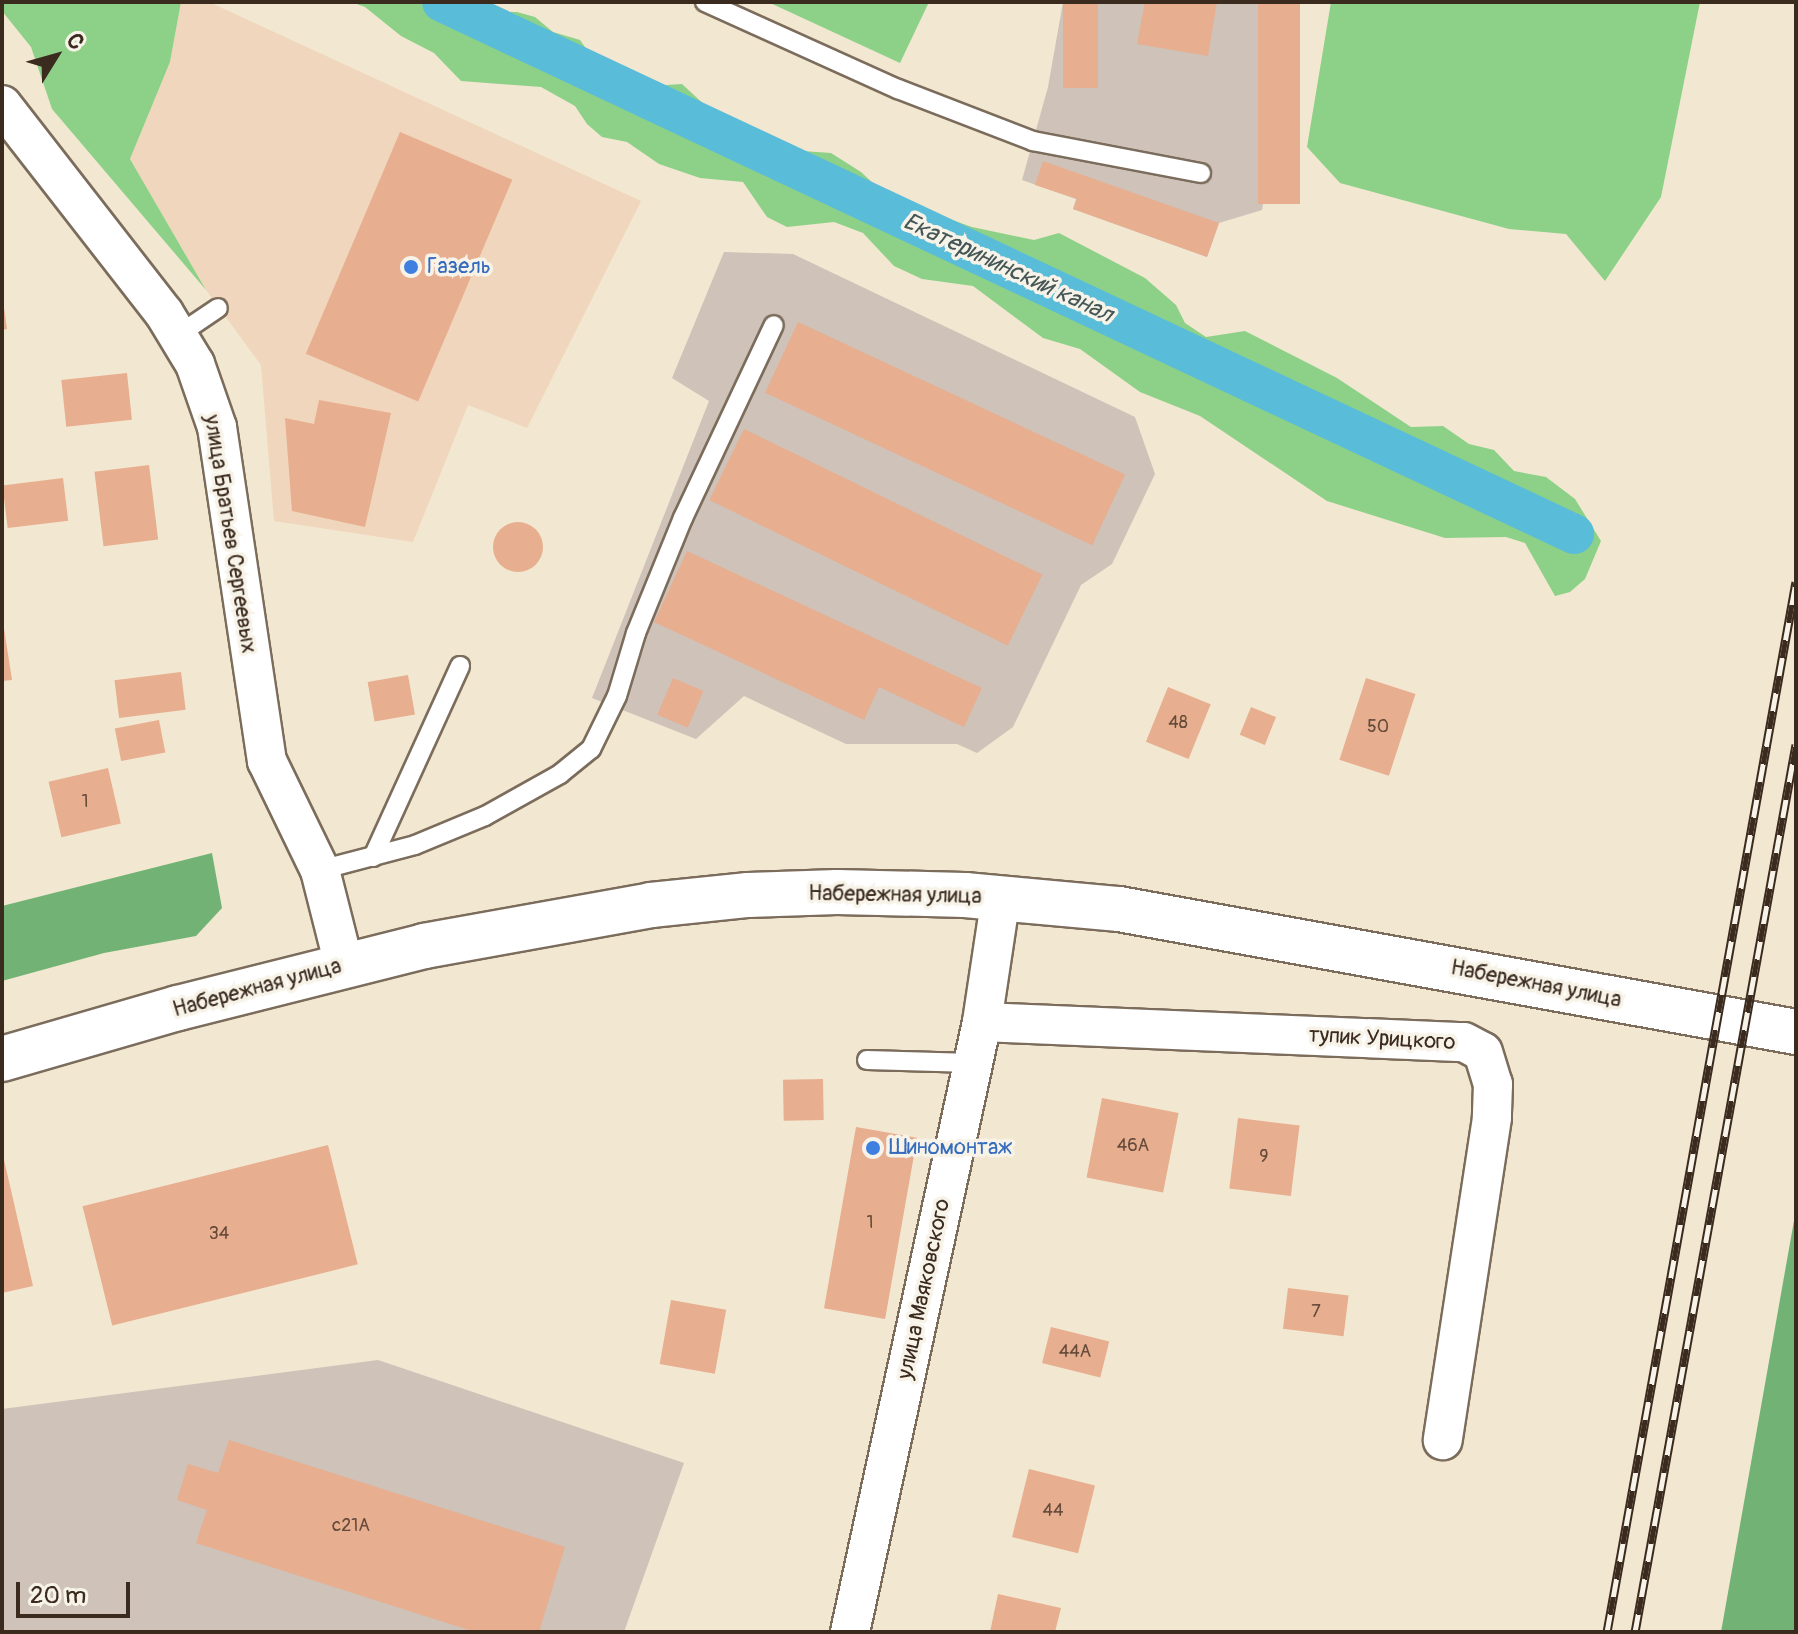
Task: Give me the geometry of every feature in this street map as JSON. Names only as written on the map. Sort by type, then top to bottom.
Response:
[{"type":"main road","name":"Набережная улица","points":[[2,1059],[424,946],[651,905],[748,895],[837,892],[1001,897],[1119,909],[1796,1032]]},
{"type":"street","name":"улица Братьев Сергеевых","points":[[2,105],[105,234],[178,335],[195,364],[217,427],[267,761],[320,870],[344,965]]},
{"type":"street","name":"улица Маяковского","points":[[850,1632],[982,1022],[1001,897]]},
{"type":"street","name":"тупик Урицкого","points":[[982,1022],[1464,1042],[1483,1052],[1493,1084],[1492,1118],[1443,1440]]},
{"type":"lane","points":[[705,2],[898,89],[1033,141],[1201,173]]},
{"type":"lane","points":[[178,335],[218,308]]},
{"type":"lane","points":[[320,870],[415,845],[485,816],[560,774],[591,749],[617,696],[636,633],[683,518],[774,325]]},
{"type":"lane","points":[[373,857],[460,666]]},
{"type":"lane","points":[[867,1060],[972,1063]]},
{"type":"shaded area","points":[[181,2],[209,2],[641,201],[527,428],[468,405],[413,542],[274,521],[261,365],[206,290],[130,159],[170,62]]},
{"type":"shaded area","points":[[1063,2],[1300,2],[1262,210],[1219,223],[1207,257],[1073,209],[1076,199],[1022,180],[1048,87]]},
{"type":"shaded area","points":[[724,252],[793,254],[1135,417],[1155,474],[1112,564],[1081,585],[1013,727],[977,753],[957,744],[846,744],[744,696],[696,739],[592,698],[709,401],[672,378]]},
{"type":"shaded area","points":[[378,1360],[684,1463],[624,1632],[2,1632],[2,1409]]},
{"type":"green space","points":[[2,2],[181,2],[170,62],[130,159],[206,290],[52,109],[31,47],[2,11]]},
{"type":"green space","points":[[351,2],[465,2],[486,12],[517,12],[535,17],[553,32],[580,40],[592,57],[623,77],[651,86],[682,84],[734,132],[774,149],[831,153],[861,172],[889,198],[972,227],[1034,240],[1059,233],[1145,278],[1176,305],[1185,323],[1206,337],[1245,331],[1337,378],[1411,427],[1443,426],[1469,444],[1494,450],[1514,471],[1546,477],[1575,499],[1601,541],[1585,579],[1570,592],[1555,596],[1525,543],[1506,537],[1445,538],[1327,501],[1200,416],[1140,392],[1080,349],[1043,338],[973,286],[922,279],[894,266],[863,233],[834,222],[787,227],[767,217],[743,182],[700,178],[659,164],[627,142],[602,137],[587,124],[575,106],[541,87],[461,81],[434,53],[401,36],[365,7]]},
{"type":"green space","points":[[768,2],[929,2],[900,63]]},
{"type":"green space","points":[[1331,2],[1700,2],[1661,197],[1605,281],[1566,234],[1509,229],[1340,183],[1307,147]]},
{"type":"green space","points":[[212,853],[222,908],[196,936],[104,953],[2,981],[2,906]]},
{"type":"green space","points":[[1795,1215],[1796,1632],[1721,1632]]},
{"type":"building","points":[[1063,2],[1098,2],[1098,88],[1063,88]]},
{"type":"building","points":[[1145,2],[1217,2],[1208,56],[1137,44]]},
{"type":"building","points":[[1258,2],[1300,2],[1300,204],[1258,204]]},
{"type":"building","name":"Газель","points":[[400,132],[512,180],[418,402],[306,354]]},
{"type":"building","points":[[1043,161],[1219,223],[1207,257],[1073,209],[1077,199],[1035,185]]},
{"type":"building","points":[[2,293],[7,329],[2,330]]},
{"type":"building","points":[[798,322],[1125,475],[1092,545],[765,393]]},
{"type":"building","points":[[127,373],[132,420],[66,427],[61,380]]},
{"type":"building","points":[[319,400],[391,413],[365,527],[292,511],[285,418],[314,424]]},
{"type":"building","points":[[744,429],[1042,575],[1008,646],[709,500]]},
{"type":"building","points":[[149,465],[158,539],[104,546],[94,472]]},
{"type":"building","points":[[63,478],[68,521],[8,528],[2,485]]},
{"type":"building","points":[[518,522],[536,529],[543,547],[536,565],[518,572],[500,565],[493,547],[500,529]]},
{"type":"building","points":[[687,551],[982,688],[964,727],[879,687],[864,720],[654,622]]},
{"type":"building","points":[[2,616],[12,680],[2,681]]},
{"type":"building","points":[[181,672],[186,710],[119,718],[114,680]]},
{"type":"building","points":[[408,675],[415,714],[375,722],[368,682]]},
{"type":"building","points":[[673,678],[703,691],[688,728],[657,715]]},
{"type":"building","points":[[1366,678],[1415,694],[1389,776],[1339,760]]},
{"type":"building","points":[[1168,687],[1211,704],[1189,759],[1146,742]]},
{"type":"building","points":[[1251,707],[1276,717],[1265,745],[1240,735]]},
{"type":"building","points":[[159,720],[165,752],[121,761],[115,729]]},
{"type":"building","points":[[108,768],[121,824],[61,837],[49,782]]},
{"type":"building","points":[[823,1079],[824,1120],[784,1121],[783,1080]]},
{"type":"building","points":[[1102,1098],[1179,1113],[1163,1192],[1087,1178]]},
{"type":"building","points":[[1238,1118],[1300,1126],[1291,1196],[1229,1188]]},
{"type":"building","points":[[856,1127],[917,1138],[885,1319],[824,1308]]},
{"type":"building","points":[[328,1145],[358,1264],[112,1326],[83,1206]]},
{"type":"building","points":[[2,1151],[33,1286],[2,1293]]},
{"type":"building","points":[[1288,1288],[1349,1295],[1344,1336],[1283,1329]]},
{"type":"building","points":[[671,1300],[726,1310],[715,1374],[660,1364]]},
{"type":"building","points":[[1051,1327],[1109,1342],[1100,1377],[1042,1363]]},
{"type":"building","points":[[229,1440],[565,1547],[539,1632],[475,1632],[196,1543],[207,1510],[177,1500],[188,1464],[218,1473]]},
{"type":"building","points":[[1029,1469],[1095,1485],[1078,1553],[1012,1537]]},
{"type":"building","points":[[998,1594],[1061,1608],[1055,1632],[990,1632]]},
{"type":"waterway","name":"Екатерининский канал","points":[[442,2],[1574,534]]},
{"type":"railway","points":[[1607,1632],[1796,582]]},
{"type":"railway","points":[[1635,1632],[1796,744]]},
{"type":"place","name":"Газель","points":[[411,267]]},
{"type":"place","name":"Шиномонтаж","points":[[873,1148]]}]
